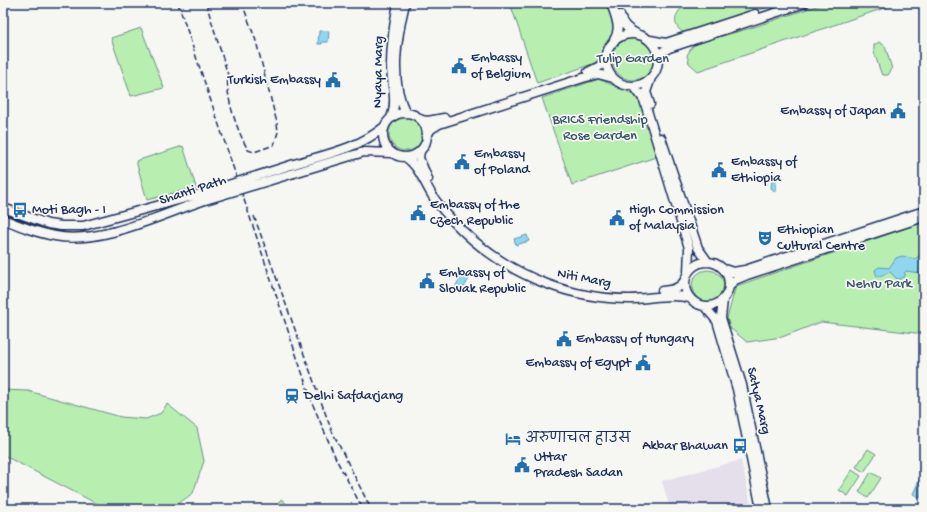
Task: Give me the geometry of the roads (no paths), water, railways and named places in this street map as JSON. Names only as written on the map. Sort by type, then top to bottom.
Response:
[{"type":"main road","name":"Nyaya Marg","points":[[390,118],[394,104],[391,66],[393,26],[398,3]]},
{"type":"main road","name":"Nyaya Marg","points":[[405,3],[399,28],[397,76],[399,96],[406,113]]},
{"type":"main road","points":[[421,120],[438,120],[482,108],[592,71],[600,66],[618,32],[611,3]]},
{"type":"main road","points":[[616,3],[622,22],[637,34],[650,40],[666,44],[788,3]]},
{"type":"main road","points":[[658,59],[662,52],[669,48],[806,3]]},
{"type":"main road","points":[[613,42],[624,35],[637,34]]},
{"type":"main road","points":[[650,40],[656,49],[658,66],[651,78],[646,92],[699,251],[708,262]]},
{"type":"main road","points":[[606,56],[607,68],[613,78]]},
{"type":"main road","points":[[426,137],[424,125],[421,120],[414,115],[406,113],[398,114],[390,118],[384,127],[382,135],[384,143],[391,153],[405,157],[420,151],[431,129],[439,124],[598,74],[613,78],[625,85],[634,86],[643,84],[651,78]]},
{"type":"main road","points":[[634,86],[644,100],[689,248],[686,290],[690,298],[696,304],[704,306],[716,304],[723,300],[735,280],[747,275],[924,217]]},
{"type":"main road","name":"Shanti Path","points":[[3,219],[56,237],[76,238],[101,235],[201,198],[292,168],[358,144],[374,135],[384,127]]},
{"type":"main road","name":"Niti Marg","points":[[420,151],[419,158],[428,180],[450,211],[491,249],[525,270],[576,288],[613,294],[650,293],[671,290],[679,287],[686,276]]},
{"type":"main road","name":"Shanti Path","points":[[292,168],[364,152],[391,153]]},
{"type":"main road","name":"Niti Marg","points":[[405,157],[413,162],[436,201],[462,232],[495,257],[523,274],[555,288],[588,295],[629,299],[671,296],[690,298]]},
{"type":"main road","name":"Shanti Path","points":[[3,208],[48,224],[61,226],[84,226],[201,198]]},
{"type":"main road","points":[[686,276],[695,265],[708,262],[714,263],[733,272],[746,270],[924,211]]},
{"type":"main road","points":[[724,269],[729,279],[730,287]]},
{"type":"main road","name":"Satya Marg","points":[[723,300],[722,318],[742,385],[768,509]]},
{"type":"main road","name":"Satya Marg","points":[[704,306],[717,321],[737,389],[761,509]]},
{"type":"water","points":[[319,31],[329,31],[328,42],[318,44]]},
{"type":"water","points":[[772,179],[776,181],[776,191],[771,188]]},
{"type":"water","points":[[527,235],[529,241],[516,245],[514,239]]},
{"type":"water","points":[[924,252],[924,278],[919,273],[906,271],[904,273],[906,275],[901,279],[897,279],[890,272],[877,277],[875,270],[879,267],[889,268],[896,258],[902,256],[915,259]]},
{"type":"water","points":[[463,271],[471,275],[462,291],[455,288]]},
{"type":"water","points":[[920,478],[924,480],[924,489],[920,498],[913,494]]},
{"type":"railway","points":[[178,3],[313,405],[337,461],[363,509]]},
{"type":"railway","points":[[206,3],[228,75],[228,93],[233,113],[248,150],[254,152],[274,145],[278,132],[256,41],[242,3]]},
{"type":"railway","points":[[254,216],[331,429],[371,509]]},
{"type":"place","name":"Embassy of Belgium","points":[[459,66]]},
{"type":"place","name":"Turkish Embassy","points":[[333,80]]},
{"type":"place","name":"Embassy of Japan","points":[[898,111]]},
{"type":"place","name":"Embassy of Poland","points":[[462,162]]},
{"type":"place","name":"Embassy of Ethiopia","points":[[719,170]]},
{"type":"place","name":"Moti Bagh - I","points":[[20,210]]},
{"type":"place","name":"Embassy of the Czech Republic","points":[[418,213]]},
{"type":"place","name":"High Commission of Malaysia","points":[[617,218]]},
{"type":"place","name":"Ethiopian Cultural Centre","points":[[765,238]]},
{"type":"place","name":"Embassy of Slovak Republic","points":[[427,281]]},
{"type":"place","name":"Embassy of Hungary","points":[[564,339]]},
{"type":"place","name":"Embassy of Egypt","points":[[643,363]]},
{"type":"place","name":"Delhi Safdarjang","points":[[292,396]]},
{"type":"place","name":"अरुणाचल हाउस","points":[[513,439]]},
{"type":"place","name":"Akbar Bhawan","points":[[740,446]]},
{"type":"place","name":"Uttar Pradesh Sadan","points":[[522,465]]},
{"type":"park label","name":"Tulip Garden","points":[[633,59]]},
{"type":"park label","name":"BRICS Friendship Rose Garden","points":[[600,128]]},
{"type":"park label","name":"Nehru Park","points":[[879,284]]}]
